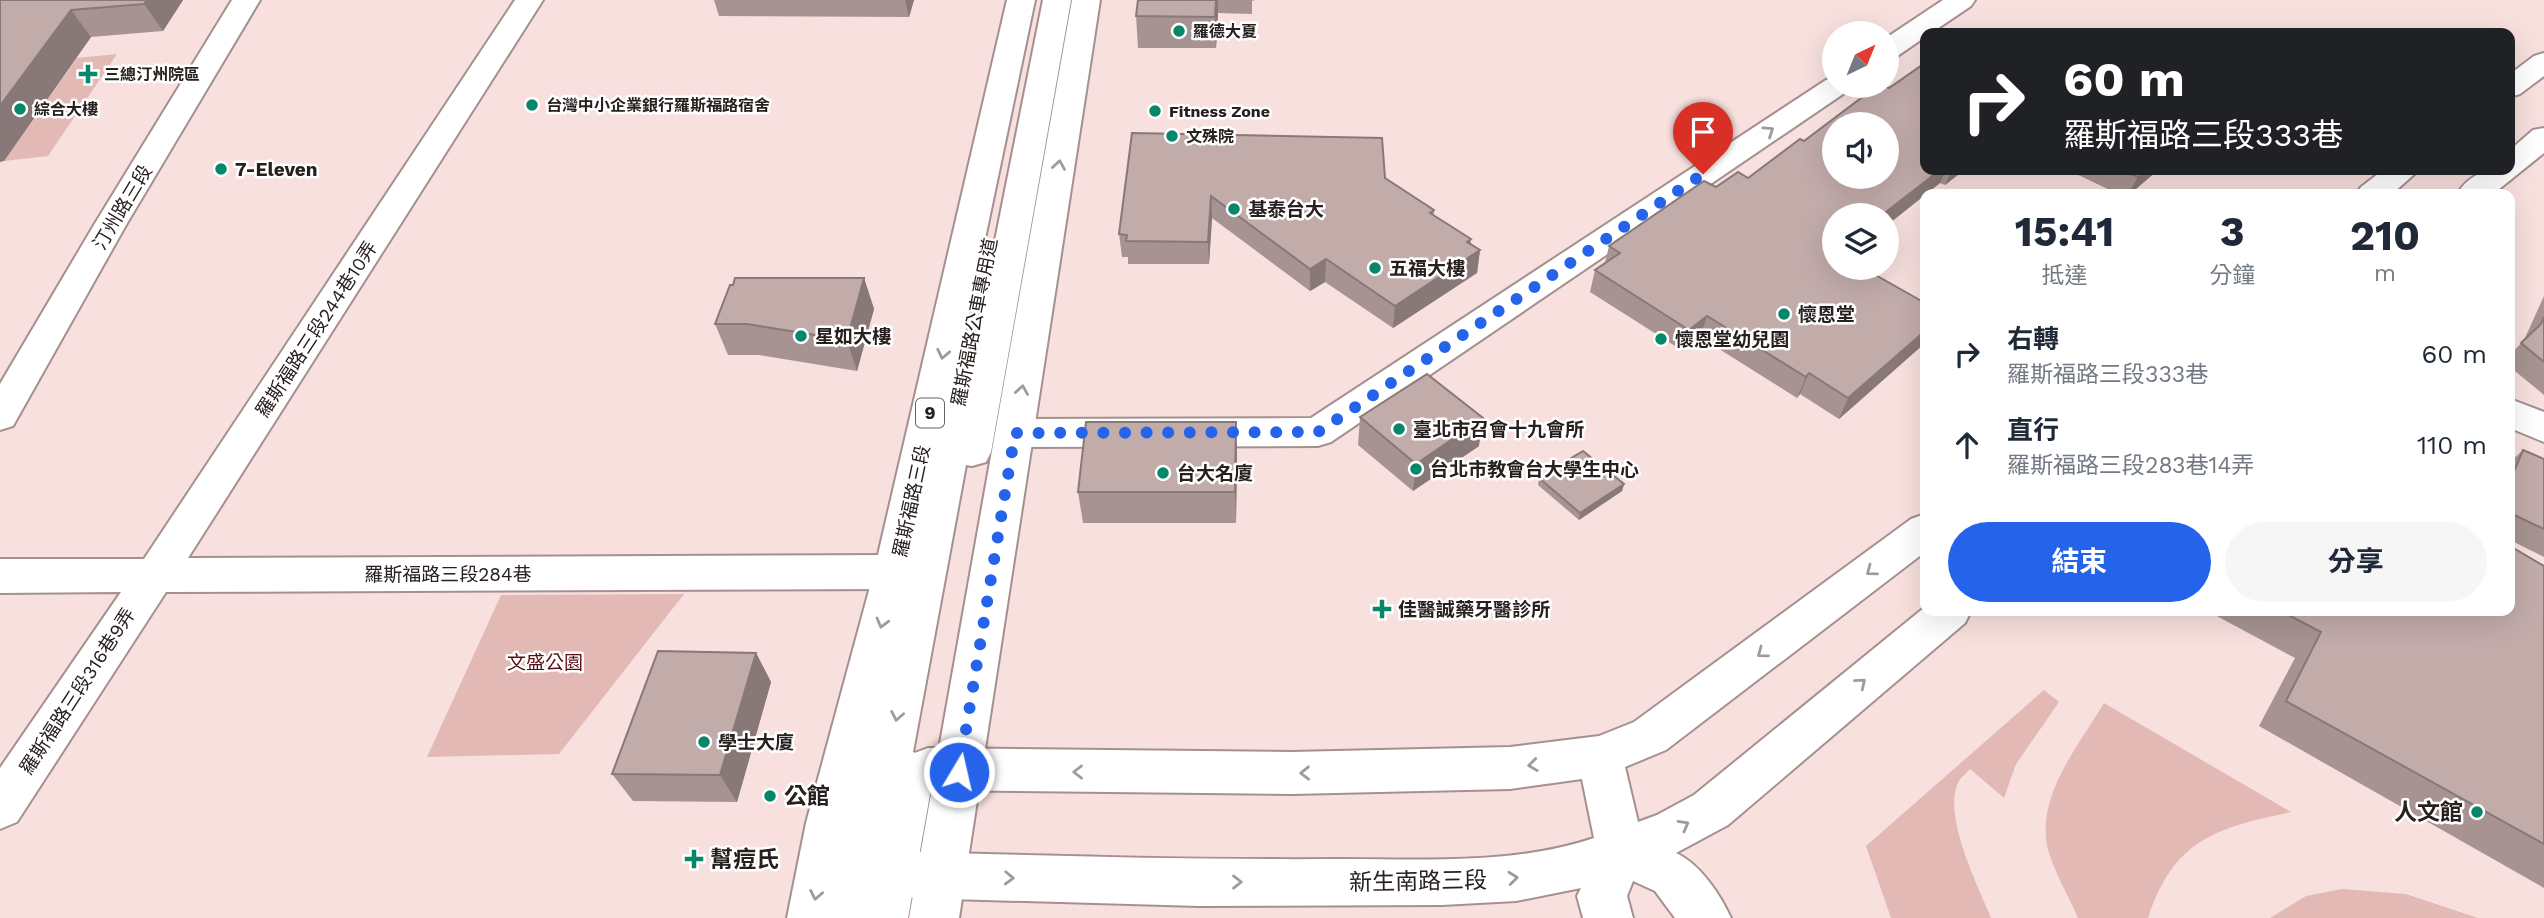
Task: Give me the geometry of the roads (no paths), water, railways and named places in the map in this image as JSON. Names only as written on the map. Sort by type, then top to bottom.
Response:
[{"type":"main road","name":"汀州路三段","points":[[0,416],[110,225],[246,0]]},
{"type":"main road","name":"羅斯福路三段244巷10弄","points":[[153,575],[225,470],[529,0]]},
{"type":"main road","name":"羅斯福路三段","points":[[812,918],[830,823],[895,572],[1021,0]]},
{"type":"main road","name":"羅斯福路公車專用道","points":[[900,768],[1038,0]]},
{"type":"main road","name":"羅斯福路公車專用道","points":[[900,768],[1057,0]]},
{"type":"main road","points":[[935,904],[1086,0]]},
{"type":"main road","points":[[1899,42],[1956,3]]},
{"type":"main road","points":[[2515,84],[2544,62]]},
{"type":"main road","points":[[1015,433],[1318,432],[1822,95]]},
{"type":"main road","points":[[2515,161],[2544,137]]},
{"type":"main road","points":[[2378,189],[2397,175]]},
{"type":"main road","points":[[2479,189],[2498,175]]},
{"type":"main road","points":[[2515,415],[2544,428]]},
{"type":"main road","points":[[872,897],[830,823],[900,768],[959,772],[1415,771],[1510,768],[1600,756],[1650,736],[1920,534]]},
{"type":"main road","name":"羅斯福路三段284巷","points":[[0,576],[895,572]]},
{"type":"main road","name":"羅斯福路三段316巷9弄","points":[[0,807],[153,575]]},
{"type":"main road","name":"新生南路三段","points":[[872,897],[935,904],[1199,883],[1442,882],[1516,878],[1581,865],[1672,832],[1712,810],[1944,616]]},
{"type":"main road","points":[[1600,756],[1621,851],[1602,896],[1608,918]]},
{"type":"main road","points":[[900,768],[935,904]]},
{"type":"main road","name":"9","points":[[872,897],[900,768]]},
{"type":"main road","points":[[1621,851],[1672,875],[1706,918]]},
{"type":"place","name":"羅德大夏","points":[[1179,31]]},
{"type":"place","name":"三總汀州院區","points":[[88,74]]},
{"type":"place","name":"台灣中小企業銀行羅斯福路宿舍","points":[[532,105]]},
{"type":"place","name":"綜合大樓","points":[[20,109]]},
{"type":"place","name":"Fitness Zone","points":[[1155,111]]},
{"type":"place","name":"文殊院","points":[[1172,136]]},
{"type":"place","name":"7-Eleven","points":[[221,169]]},
{"type":"place","name":"基泰台大","points":[[1234,209]]},
{"type":"place","name":"五福大樓","points":[[1375,268]]},
{"type":"place","name":"懷恩堂","points":[[1784,314]]},
{"type":"place","name":"星如大樓","points":[[801,336]]},
{"type":"place","name":"懷恩堂幼兒園","points":[[1661,339]]},
{"type":"place","name":"臺北市召會十九會所","points":[[1399,429]]},
{"type":"place","name":"台北市教會台大學生中心","points":[[1416,469]]},
{"type":"place","name":"台大名廈","points":[[1163,473]]},
{"type":"place","name":"佳醫誠藥牙醫診所","points":[[1382,609]]},
{"type":"place","name":"學士大廈","points":[[704,742]]},
{"type":"place","name":"公館","points":[[770,796]]},
{"type":"place","name":"人文館","points":[[2477,812]]},
{"type":"place","name":"幫痘氏","points":[[694,859]]},
{"type":"park label","name":"文盛公園","points":[[545,662]]}]
